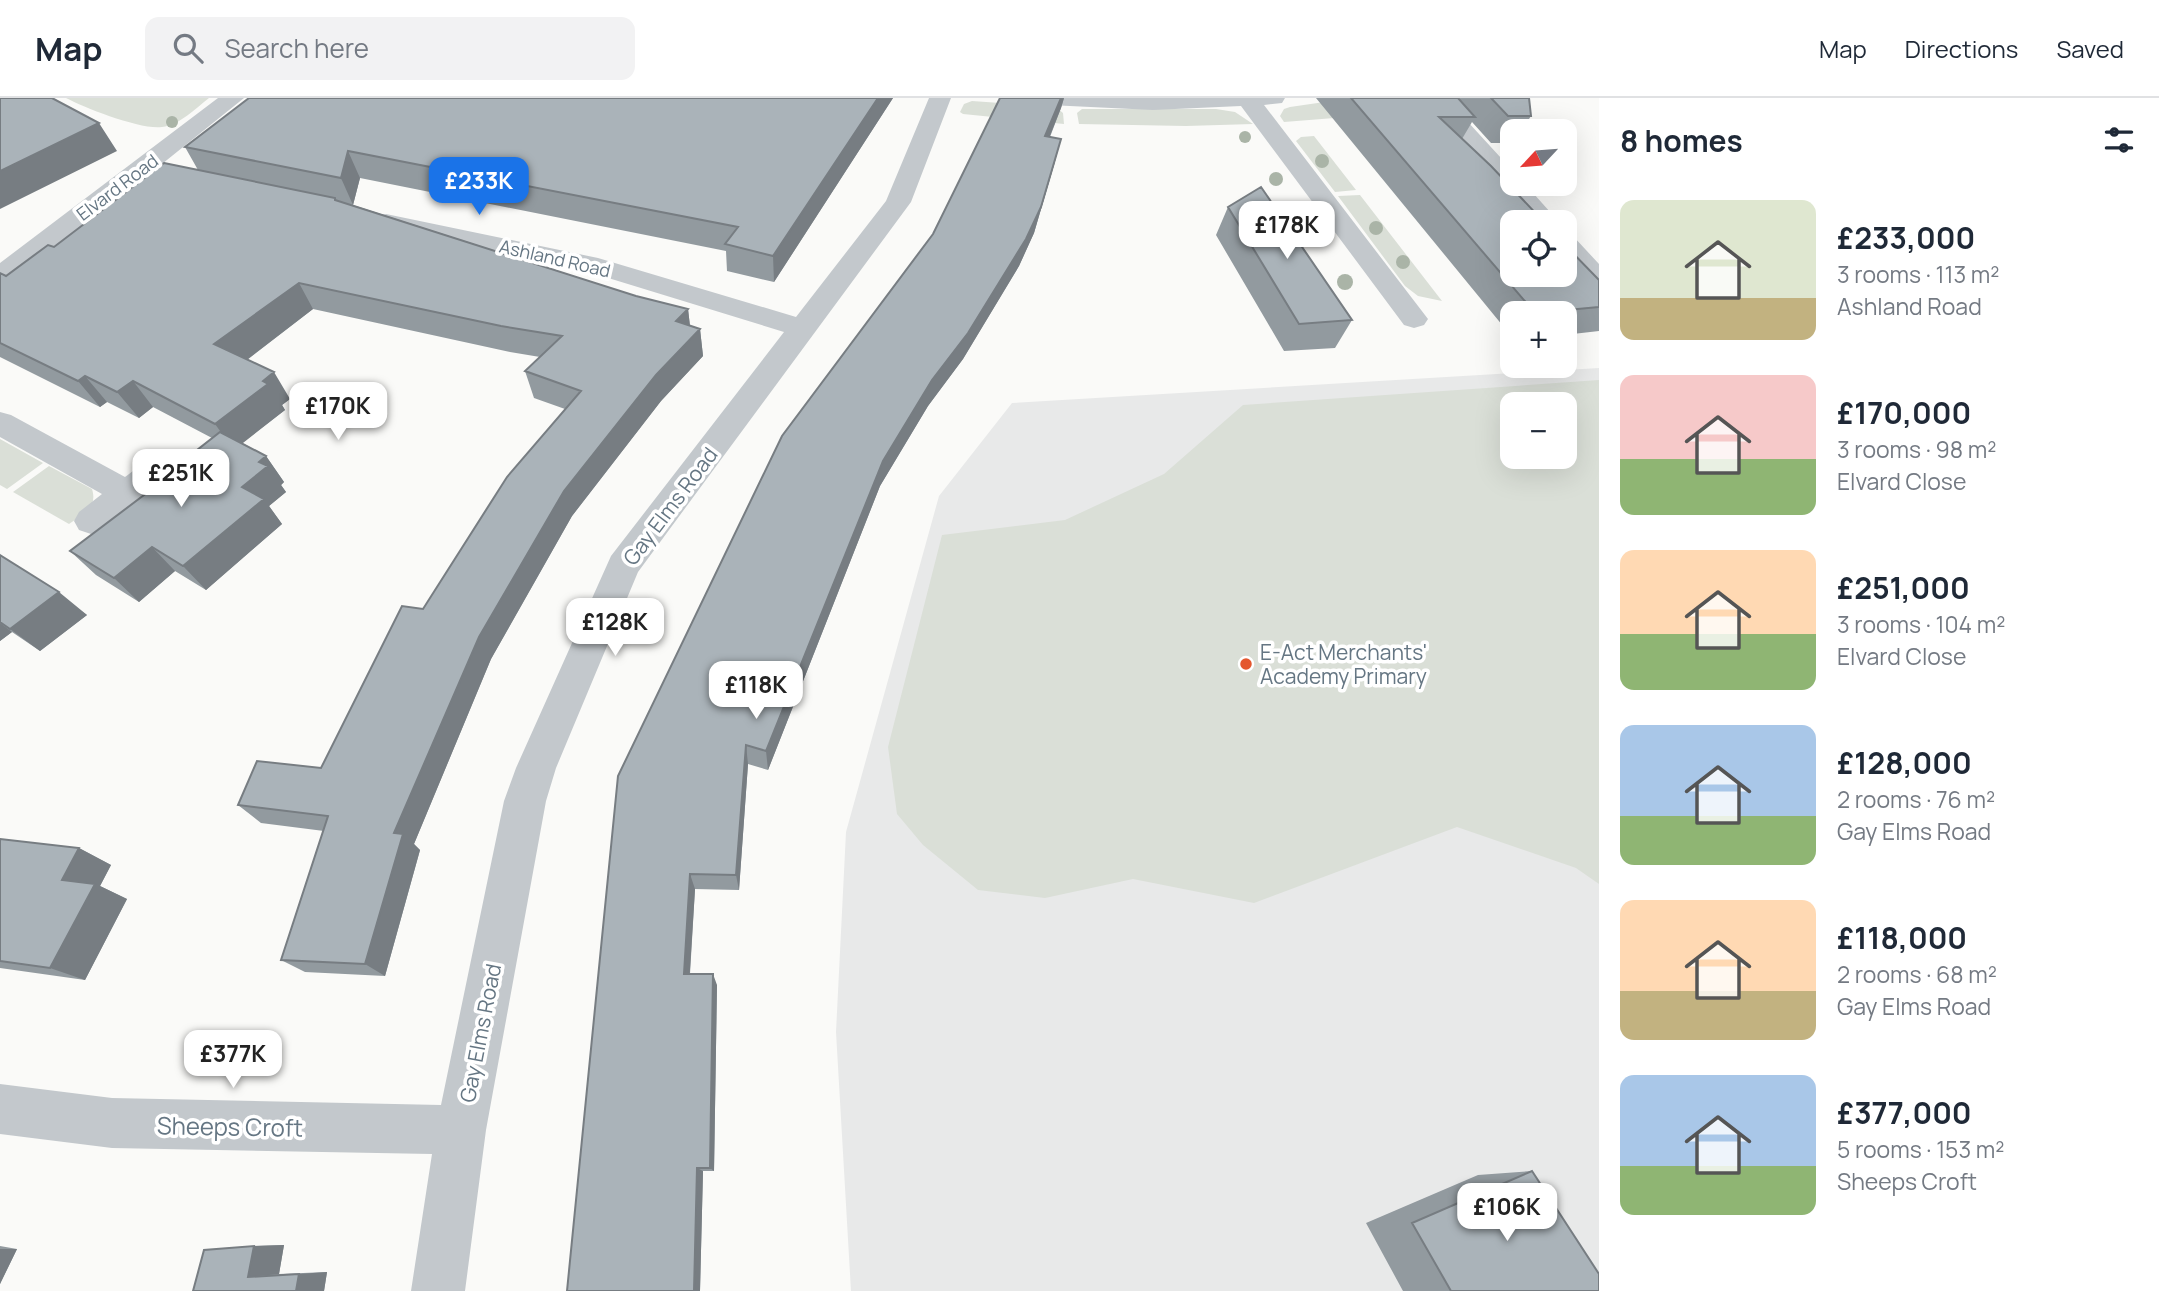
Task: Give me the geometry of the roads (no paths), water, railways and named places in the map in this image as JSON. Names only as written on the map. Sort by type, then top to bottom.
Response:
[{"type":"street","name":"Elvard Road","points":[[0,276],[233,98]]},
{"type":"street","name":"Gay Elms Road","points":[[438,1291],[461,1130],[525,801],[541,755],[623,566],[898,202],[940,98]]},
{"type":"street","points":[[1049,98],[1153,103],[1278,98]]},
{"type":"street","points":[[1433,98],[1535,210]]},
{"type":"street","points":[[1249,101],[1414,319]]},
{"type":"street","points":[[138,171],[219,188]]},
{"type":"street","name":"Ashland Road","points":[[368,218],[598,266],[804,329]]},
{"type":"street","points":[[1577,245],[1599,280]]},
{"type":"street","points":[[0,423],[127,493]]},
{"type":"street","points":[[91,521],[172,460]]},
{"type":"street","name":"Sheeps Croft","points":[[0,1109],[112,1124],[461,1130]]},
{"type":"place","name":"E-Act Merchants' Academy Primary","points":[[1246,664]]}]
